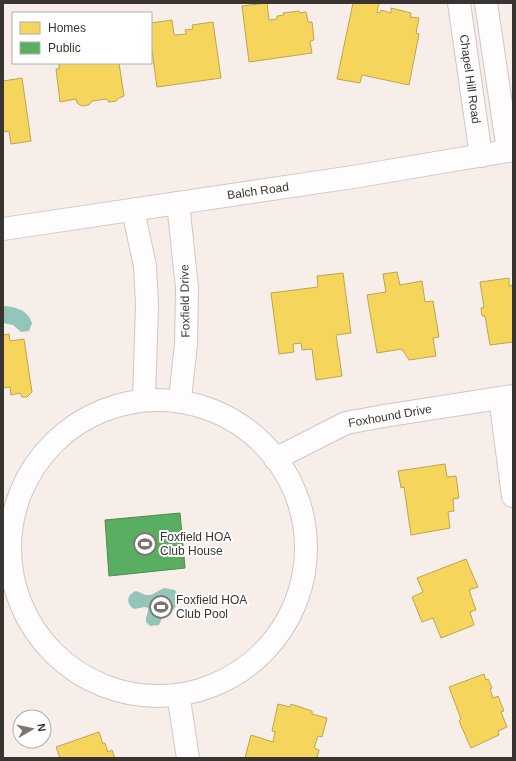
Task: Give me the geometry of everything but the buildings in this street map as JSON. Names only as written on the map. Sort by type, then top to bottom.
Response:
[{"type":"street","name":"Chapel Hill Road","points":[[459,3],[481,156]]},
{"type":"street","points":[[486,3],[511,151]]},
{"type":"street","name":"Balch Road","points":[[3,229],[346,178],[511,151]]},
{"type":"street","name":"Foxfield Drive","points":[[178,203],[187,288],[186,344],[180,399]]},
{"type":"street","points":[[133,210],[145,266],[146,305],[144,398]]},
{"type":"street","points":[[164,397],[180,399],[212,411],[239,425],[274,459],[289,481],[304,525],[306,556],[299,595],[287,624],[269,648],[252,666],[224,685],[206,693],[179,700],[124,693],[97,684],[58,655],[38,631],[23,605],[12,569],[8,503],[53,440],[72,425],[98,412],[144,398],[164,397]]},
{"type":"street","points":[[506,397],[513,496]]},
{"type":"street","name":"Foxhound Drive","points":[[274,459],[346,424],[384,416],[506,397]]},
{"type":"street","points":[[179,700],[188,758]]},
{"type":"shaded area","points":[[4,306],[17,308],[28,315],[32,323],[29,331],[21,332],[13,325],[3,323]]},
{"type":"shaded area","name":"Foxfield HOA Club Pool","points":[[164,588],[175,590],[179,597],[176,606],[173,610],[165,614],[159,625],[150,626],[146,622],[148,608],[145,607],[134,609],[128,602],[129,597],[136,591],[146,595],[151,595]]},
{"type":"place","name":"Foxfield HOA Club House","points":[[145,544]]},
{"type":"place","name":"Foxfield HOA Club Pool","points":[[161,607]]}]
